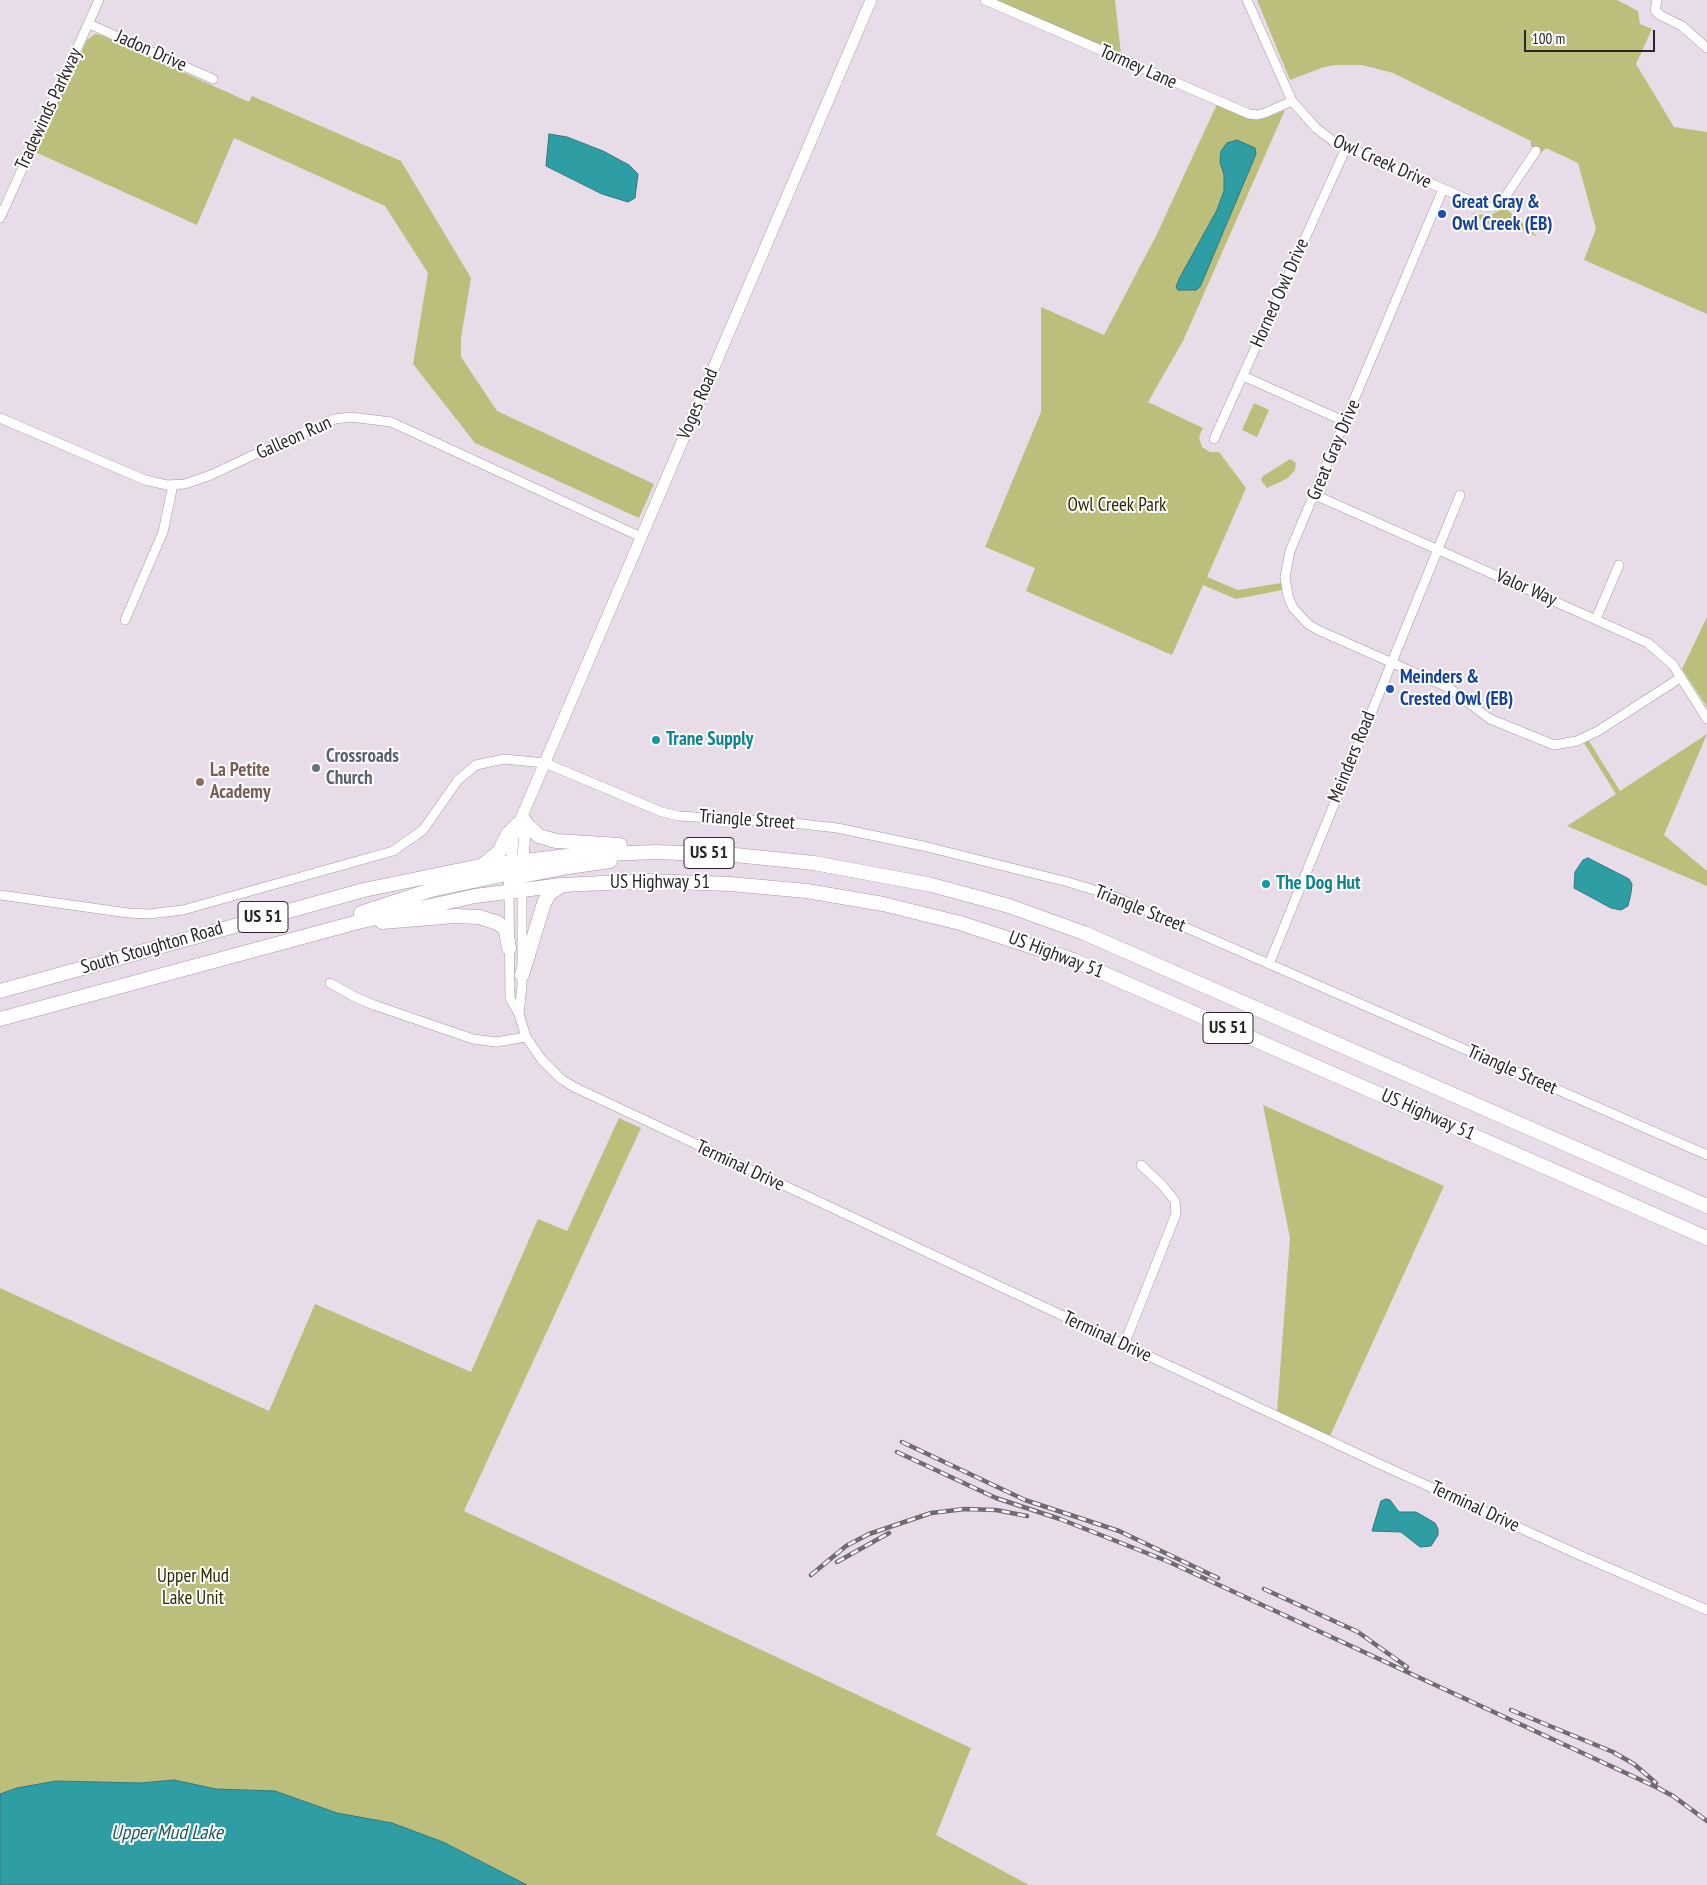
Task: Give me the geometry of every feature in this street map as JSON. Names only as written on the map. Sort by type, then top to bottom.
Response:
[{"type":"main road","points":[[483,866],[498,852],[508,834],[523,824],[539,836],[556,840],[642,846],[670,852]]},
{"type":"main road","name":"US Highway 51","points":[[358,922],[436,904],[516,875],[568,866],[633,860],[656,852],[775,858],[854,869],[932,885],[1047,919],[1217,991],[1707,1206]]},
{"type":"main road","name":"South Stoughton Road","points":[[0,991],[355,892],[483,866],[516,875]]},
{"type":"main road","points":[[342,926],[353,915],[431,890],[502,875],[516,875]]},
{"type":"main road","name":"US Highway 51","points":[[516,875],[562,885],[647,881],[765,886],[883,904],[999,934],[1097,970],[1707,1238]]},
{"type":"main road","points":[[522,975],[544,903],[549,894],[562,885]]},
{"type":"main road","points":[[358,922],[400,922],[455,916],[479,917],[498,923],[506,930],[509,948]]},
{"type":"main road","name":"South Stoughton Road","points":[[0,1019],[358,922]]},
{"type":"street","name":"Tradewinds Parkway","points":[[0,218],[99,0]]},
{"type":"street","name":"Voges Road","points":[[516,875],[525,808],[871,0]]},
{"type":"street","name":"Tormey Lane","points":[[985,0],[1249,114],[1265,113],[1292,101]]},
{"type":"street","name":"Owl Creek Drive","points":[[1247,0],[1292,101],[1322,133],[1346,148],[1485,207],[1492,207],[1503,200],[1536,151]]},
{"type":"street","points":[[1657,0],[1655,10],[1661,16],[1682,26],[1707,48]]},
{"type":"street","name":"Jadon Drive","points":[[89,24],[213,79]]},
{"type":"street","name":"Horned Owl Drive","points":[[1214,439],[1346,148]]},
{"type":"street","name":"Great Gray Drive","points":[[1443,189],[1287,560],[1285,577],[1288,596],[1293,608],[1308,624],[1449,688],[1490,719],[1554,745],[1577,741],[1598,730],[1680,678]]},
{"type":"street","points":[[1243,376],[1346,422]]},
{"type":"street","name":"Galleon Run","points":[[0,418],[145,480],[173,485],[185,484],[211,475],[283,440],[335,419],[351,417],[391,422],[641,537]]},
{"type":"street","points":[[125,620],[163,532],[173,485]]},
{"type":"street","name":"Valor Way","points":[[1315,495],[1655,648],[1672,665],[1707,719]]},
{"type":"street","name":"Meinders Road","points":[[1269,964],[1390,661],[1460,495]]},
{"type":"street","points":[[1596,620],[1619,565]]},
{"type":"street","name":"Triangle Street","points":[[0,895],[149,914],[183,910],[393,851],[423,830],[458,780],[476,765],[504,759],[545,764],[662,812],[679,816],[775,821],[837,828],[923,846],[1068,882],[1142,907],[1707,1155]]},
{"type":"street","name":"Terminal Drive","points":[[516,875],[509,948],[510,998],[519,1014],[526,1037],[552,1072],[587,1094],[1549,1541],[1707,1610]]},
{"type":"street","name":"Terminal Drive","points":[[516,875],[522,975],[519,1014]]},
{"type":"street","points":[[330,983],[368,1003],[473,1038],[496,1042],[526,1037]]},
{"type":"street","points":[[1124,1345],[1176,1214],[1174,1201],[1163,1186],[1141,1165]]},
{"type":"green space","points":[[995,0],[1115,0],[1121,54]]},
{"type":"green space","points":[[1257,0],[1617,0],[1638,11],[1640,24],[1652,29],[1636,64],[1674,127],[1707,132],[1707,314],[1584,260],[1596,229],[1578,163],[1546,148],[1541,153],[1531,146],[1531,141],[1393,73],[1362,65],[1336,65],[1324,67],[1290,80]]},
{"type":"green space","points":[[95,34],[101,35],[249,102],[252,96],[401,161],[471,278],[461,338],[461,357],[497,411],[654,484],[639,518],[475,443],[413,364],[428,273],[385,206],[234,138],[197,225],[35,152],[87,40]]},
{"type":"green space","name":"Owl Creek Park","points":[[1217,104],[1251,119],[1268,117],[1285,110],[1183,341],[1148,402],[1203,428],[1199,437],[1202,447],[1210,452],[1219,452],[1246,488],[1207,577],[1238,590],[1281,583],[1282,590],[1236,599],[1203,585],[1172,655],[1026,591],[1035,568],[985,547],[1041,412],[1041,307],[1104,335],[1156,236]]},
{"type":"green space","points":[[1504,208],[1538,237],[1495,218],[1491,226],[1471,213],[1489,216]]},
{"type":"green space","points":[[1254,403],[1269,410],[1257,437],[1242,430]]},
{"type":"green space","points":[[1290,459],[1296,463],[1295,470],[1288,478],[1267,488],[1261,480],[1263,476]]},
{"type":"green space","points":[[1707,617],[1707,707],[1682,669]]},
{"type":"green space","points":[[1707,734],[1664,835],[1707,871],[1707,886],[1567,826],[1616,794],[1584,743],[1589,741],[1620,791]]},
{"type":"green space","points":[[1263,1105],[1444,1186],[1330,1436],[1277,1412],[1290,1238]]},
{"type":"green space","name":"Upper Mud Lake Unit","points":[[619,1118],[641,1128],[464,1511],[971,1748],[936,1835],[1029,1885],[527,1885],[443,1842],[392,1823],[337,1813],[275,1791],[216,1789],[174,1780],[140,1783],[56,1781],[17,1788],[0,1794],[0,1288],[269,1411],[315,1304],[471,1372],[538,1219],[567,1231]]},
{"type":"water","points":[[549,134],[567,137],[603,151],[629,165],[638,174],[635,198],[628,202],[602,194],[546,166]]},
{"type":"water","points":[[1237,140],[1255,148],[1256,154],[1200,287],[1196,290],[1178,290],[1176,287],[1179,279],[1217,210],[1224,191],[1224,175],[1220,162],[1221,151],[1227,143]]},
{"type":"water","points":[[1588,858],[1629,879],[1632,884],[1628,906],[1621,910],[1611,908],[1574,888],[1575,872],[1583,860]]},
{"type":"water","points":[[1390,1500],[1399,1512],[1416,1512],[1435,1523],[1438,1535],[1431,1546],[1420,1547],[1401,1532],[1372,1531],[1381,1501]]},
{"type":"water","name":"Upper Mud Lake","points":[[174,1780],[216,1789],[275,1791],[337,1813],[392,1823],[443,1842],[527,1885],[0,1885],[0,1794],[17,1788],[56,1781],[140,1783]]},
{"type":"railway","points":[[902,1442],[1025,1500],[1119,1531],[1218,1578]]},
{"type":"railway","points":[[897,1452],[996,1498],[1060,1519],[1167,1561],[1656,1787],[1673,1796],[1707,1821]]},
{"type":"railway","points":[[811,1575],[846,1546],[869,1534],[931,1513],[965,1509],[996,1510],[1027,1516]]},
{"type":"railway","points":[[837,1562],[889,1533]]},
{"type":"railway","points":[[1264,1589],[1358,1632],[1407,1667]]},
{"type":"railway","points":[[1511,1710],[1613,1752],[1634,1764],[1656,1783]]},
{"type":"place","name":"Great Gray & Owl Creek (EB)","points":[[1442,214]]},
{"type":"place","name":"Meinders & Crested Owl (EB)","points":[[1390,689]]},
{"type":"place","name":"Trane Supply","points":[[656,740]]},
{"type":"place","name":"Crossroads Church","points":[[316,768]]},
{"type":"place","name":"La Petite Academy","points":[[200,782]]},
{"type":"place","name":"The Dog Hut","points":[[1266,884]]}]
